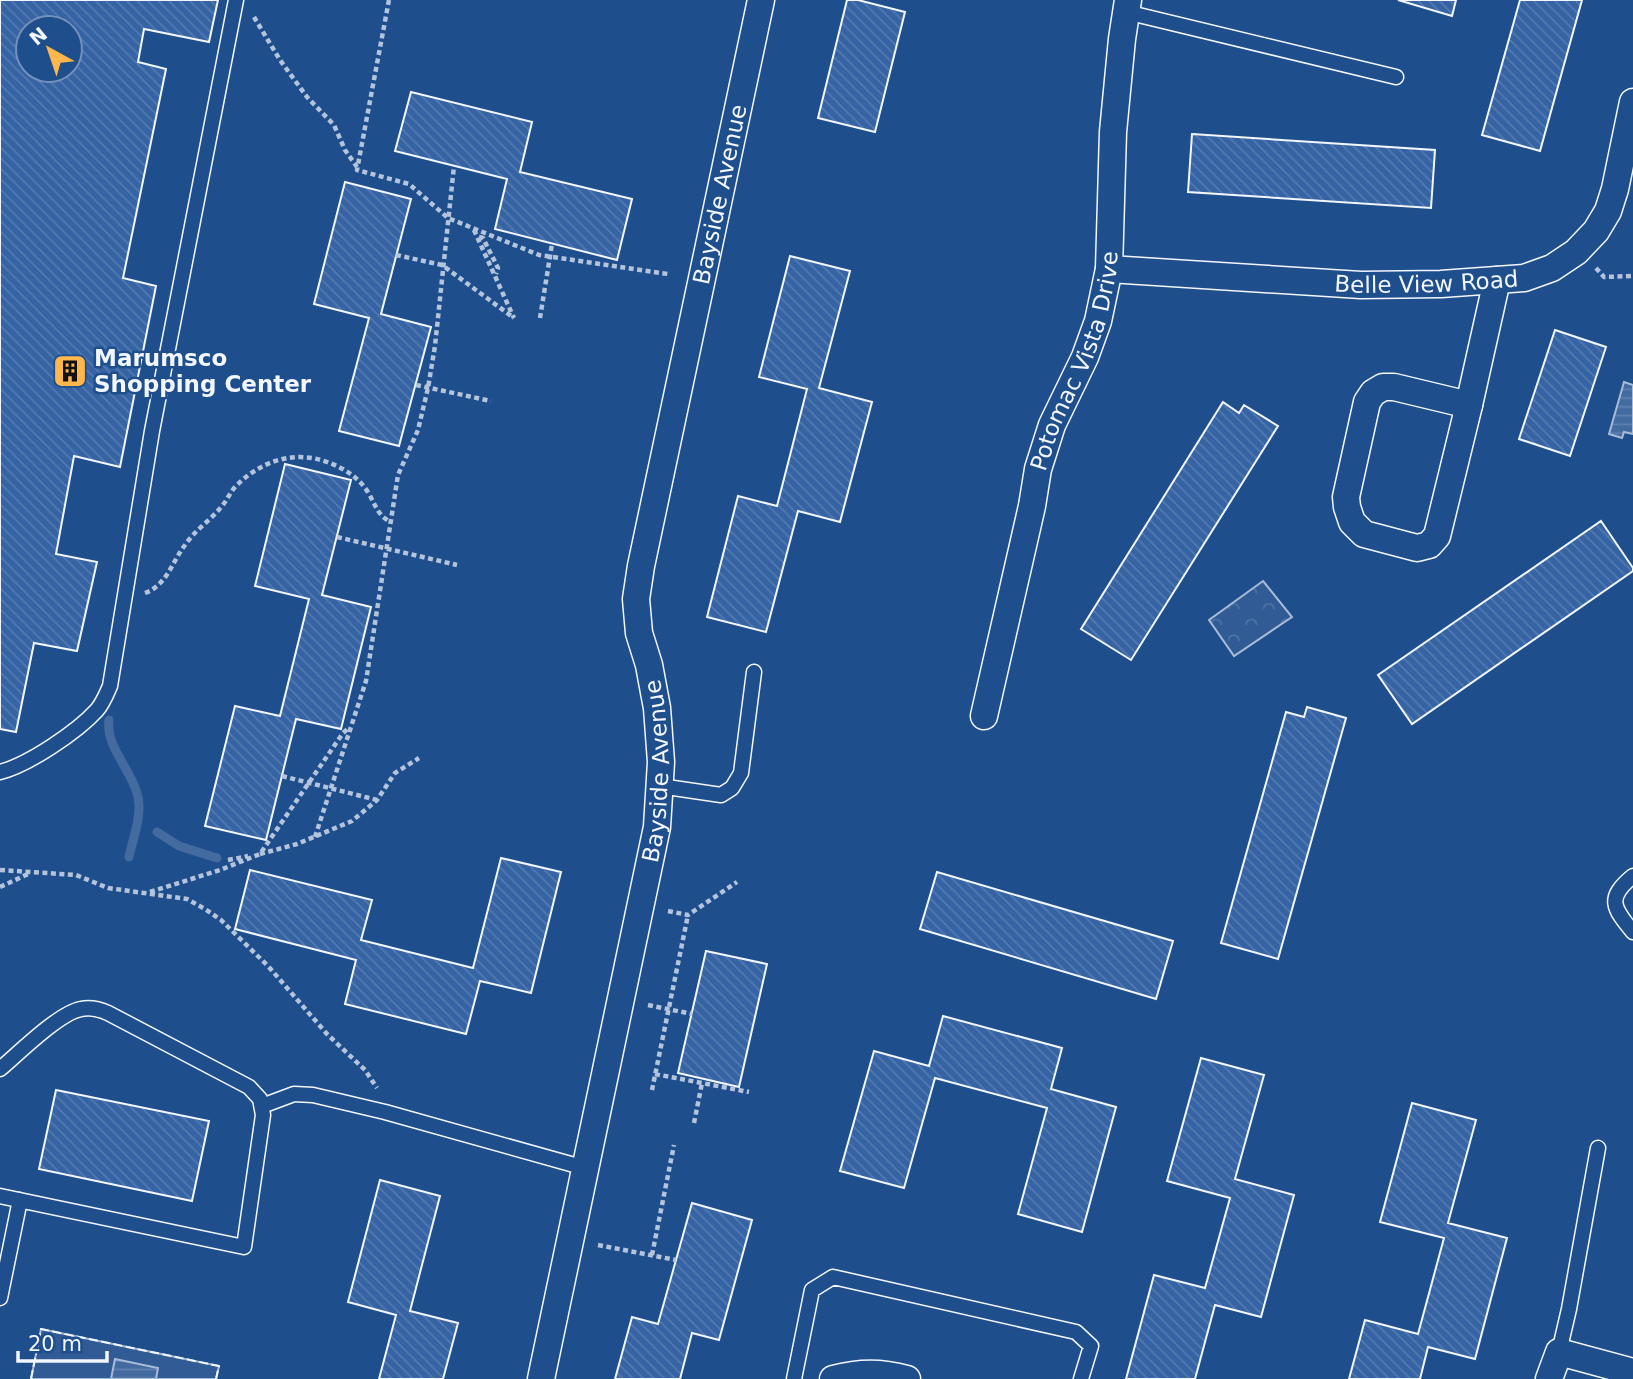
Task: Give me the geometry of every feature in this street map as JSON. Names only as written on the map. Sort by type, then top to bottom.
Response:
[{"type":"street","name":"Bayside Avenue","points":[[541,1379],[657,827],[661,762],[657,708],[649,665],[639,633],[636,599],[761,0]]},
{"type":"street","name":"Potomac Vista Drive","points":[[984,716],[1038,470],[1052,425],[1085,357],[1098,321],[1109,269],[1112,132],[1127,6]]},
{"type":"street","name":"Belle View Road","points":[[1109,269],[1361,285],[1441,284],[1524,278],[1552,268],[1578,250],[1596,231],[1608,211],[1615,188],[1633,102]]},
{"type":"street","points":[[1469,405],[1394,387],[1383,387],[1373,393],[1367,402],[1346,497],[1352,523],[1364,534],[1417,548],[1429,545],[1437,536],[1469,405],[1497,280]]},
{"type":"street","points":[[1549,1379],[1559,1352],[1633,1372]]},
{"type":"street","points":[[833,1379],[856,1373],[885,1373],[907,1379]]},
{"type":"lane","points":[[0,772],[36,756],[97,710],[110,686],[152,431],[241,5]]},
{"type":"lane","points":[[1127,6],[1396,77]]},
{"type":"lane","points":[[660,786],[721,795],[732,788],[741,773],[754,672]]},
{"type":"lane","points":[[1633,876],[1619,888],[1614,899],[1616,911],[1633,932]]},
{"type":"lane","points":[[0,1069],[61,1018],[75,1011],[91,1008],[108,1013],[249,1087],[260,1098],[263,1123],[244,1247],[0,1196]]},
{"type":"lane","points":[[262,1106],[286,1096],[302,1094],[331,1098],[585,1168]]},
{"type":"lane","points":[[1559,1352],[1598,1148]]},
{"type":"lane","points":[[0,1297],[20,1200]]},
{"type":"lane","points":[[794,1379],[812,1290],[833,1277],[1076,1332],[1091,1346],[1081,1379]]},
{"type":"path","points":[[358,168],[389,0]]},
{"type":"path","points":[[241,5],[261,24],[274,52],[307,97],[334,125],[357,170],[409,184],[448,218],[518,248],[551,258],[668,274]]},
{"type":"path","points":[[315,837],[366,681],[398,475],[418,430],[428,387],[435,346],[454,166]]},
{"type":"path","points":[[396,255],[442,265],[514,318],[474,230]]},
{"type":"path","points":[[540,318],[552,244]]},
{"type":"path","points":[[1578,250],[1604,277],[1633,276]]},
{"type":"path","points":[[416,385],[491,401]]},
{"type":"path","points":[[126,598],[148,593],[159,587],[184,546],[223,505],[236,486],[266,464],[283,458],[313,458],[348,472],[368,492],[380,515],[391,522]]},
{"type":"path","points":[[337,537],[457,565]]},
{"type":"path","points":[[146,893],[220,870],[260,854],[343,733],[351,727]]},
{"type":"path","points":[[228,860],[281,849],[352,821],[377,800],[395,773],[419,758]]},
{"type":"path","points":[[282,776],[377,800]]},
{"type":"path","points":[[0,870],[76,876],[108,888],[187,899],[221,920],[268,966],[317,1023],[370,1076],[385,1112]]},
{"type":"path","points":[[0,887],[32,873]]},
{"type":"path","points":[[640,906],[688,915],[737,882]]},
{"type":"path","points":[[652,1090],[688,915]]},
{"type":"path","points":[[620,999],[692,1014]]},
{"type":"path","points":[[656,1074],[749,1092]]},
{"type":"path","points":[[694,1123],[702,1083]]},
{"type":"path","points":[[652,1255],[674,1145]]},
{"type":"path","points":[[570,1240],[676,1260]]},
{"type":"green space","points":[[1263,581],[1292,617],[1234,656],[1209,620]]},
{"type":"green space","points":[[41,1329],[219,1366],[216,1379],[31,1379]]},
{"type":"shaded area","points":[[1624,382],[1633,385],[1633,434],[1624,432],[1622,438],[1609,434]]},
{"type":"shaded area","points":[[115,1359],[158,1368],[156,1379],[111,1379]]},
{"type":"building","name":"Marumsco Shopping Center","points":[[0,0],[218,0],[209,42],[144,29],[138,62],[166,69],[123,278],[156,286],[120,467],[74,456],[56,554],[97,562],[77,651],[34,643],[16,732],[0,729]]},
{"type":"building","points":[[847,0],[858,0],[905,12],[875,132],[818,118]]},
{"type":"building","points":[[1398,0],[1456,0],[1452,16]]},
{"type":"building","points":[[1520,0],[1582,0],[1540,151],[1482,135]]},
{"type":"building","points":[[411,92],[532,122],[520,172],[632,199],[617,260],[495,229],[507,179],[395,151]]},
{"type":"building","points":[[1192,134],[1435,150],[1431,208],[1188,192]]},
{"type":"building","points":[[345,182],[411,199],[381,314],[431,327],[399,446],[339,431],[369,318],[314,304]]},
{"type":"building","points":[[790,256],[850,271],[819,388],[872,402],[840,522],[798,511],[766,632],[707,617],[738,496],[777,506],[807,389],[759,377]]},
{"type":"building","points":[[1555,330],[1606,347],[1570,456],[1519,439]]},
{"type":"building","points":[[1223,402],[1239,413],[1244,405],[1278,426],[1131,660],[1081,629]]},
{"type":"building","points":[[285,464],[351,480],[322,595],[371,607],[341,729],[296,719],[266,840],[205,826],[235,706],[280,716],[309,599],[255,586]]},
{"type":"building","points":[[1601,521],[1633,571],[1412,724],[1378,675]]},
{"type":"building","points":[[1307,707],[1346,718],[1278,959],[1221,943],[1286,712],[1304,717]]},
{"type":"building","points":[[501,858],[561,872],[531,993],[480,981],[466,1034],[345,1004],[356,960],[235,929],[250,870],[372,900],[361,940],[473,968]]},
{"type":"building","points":[[937,872],[1173,941],[1156,999],[920,929]]},
{"type":"building","points":[[706,951],[767,964],[739,1087],[678,1073]]},
{"type":"building","points":[[943,1016],[1062,1048],[1051,1089],[1116,1107],[1082,1232],[1018,1214],[1047,1108],[935,1078],[904,1188],[840,1171],[874,1051],[929,1066]]},
{"type":"building","points":[[1201,1058],[1264,1075],[1235,1179],[1294,1195],[1261,1317],[1215,1305],[1195,1379],[1126,1379],[1154,1275],[1205,1288],[1230,1198],[1167,1181]]},
{"type":"building","points":[[56,1090],[209,1121],[192,1201],[39,1169]]},
{"type":"building","points":[[1412,1103],[1476,1120],[1448,1223],[1507,1238],[1475,1359],[1428,1347],[1420,1379],[1349,1379],[1365,1320],[1418,1334],[1444,1238],[1380,1222]]},
{"type":"building","points":[[380,1180],[440,1196],[410,1311],[458,1323],[443,1379],[379,1379],[396,1315],[348,1302]]},
{"type":"building","points":[[692,1203],[752,1220],[719,1340],[692,1333],[680,1379],[615,1379],[632,1317],[658,1324]]},
{"type":"waterway","points":[[109,720],[111,740],[138,797],[138,819],[129,857]]},
{"type":"waterway","points":[[157,832],[179,846],[217,858]]},
{"type":"fence","points":[[31,1379],[41,1329],[219,1366],[216,1379]]},
{"type":"place","name":"Marumsco Shopping Center","points":[[70,371]]}]
